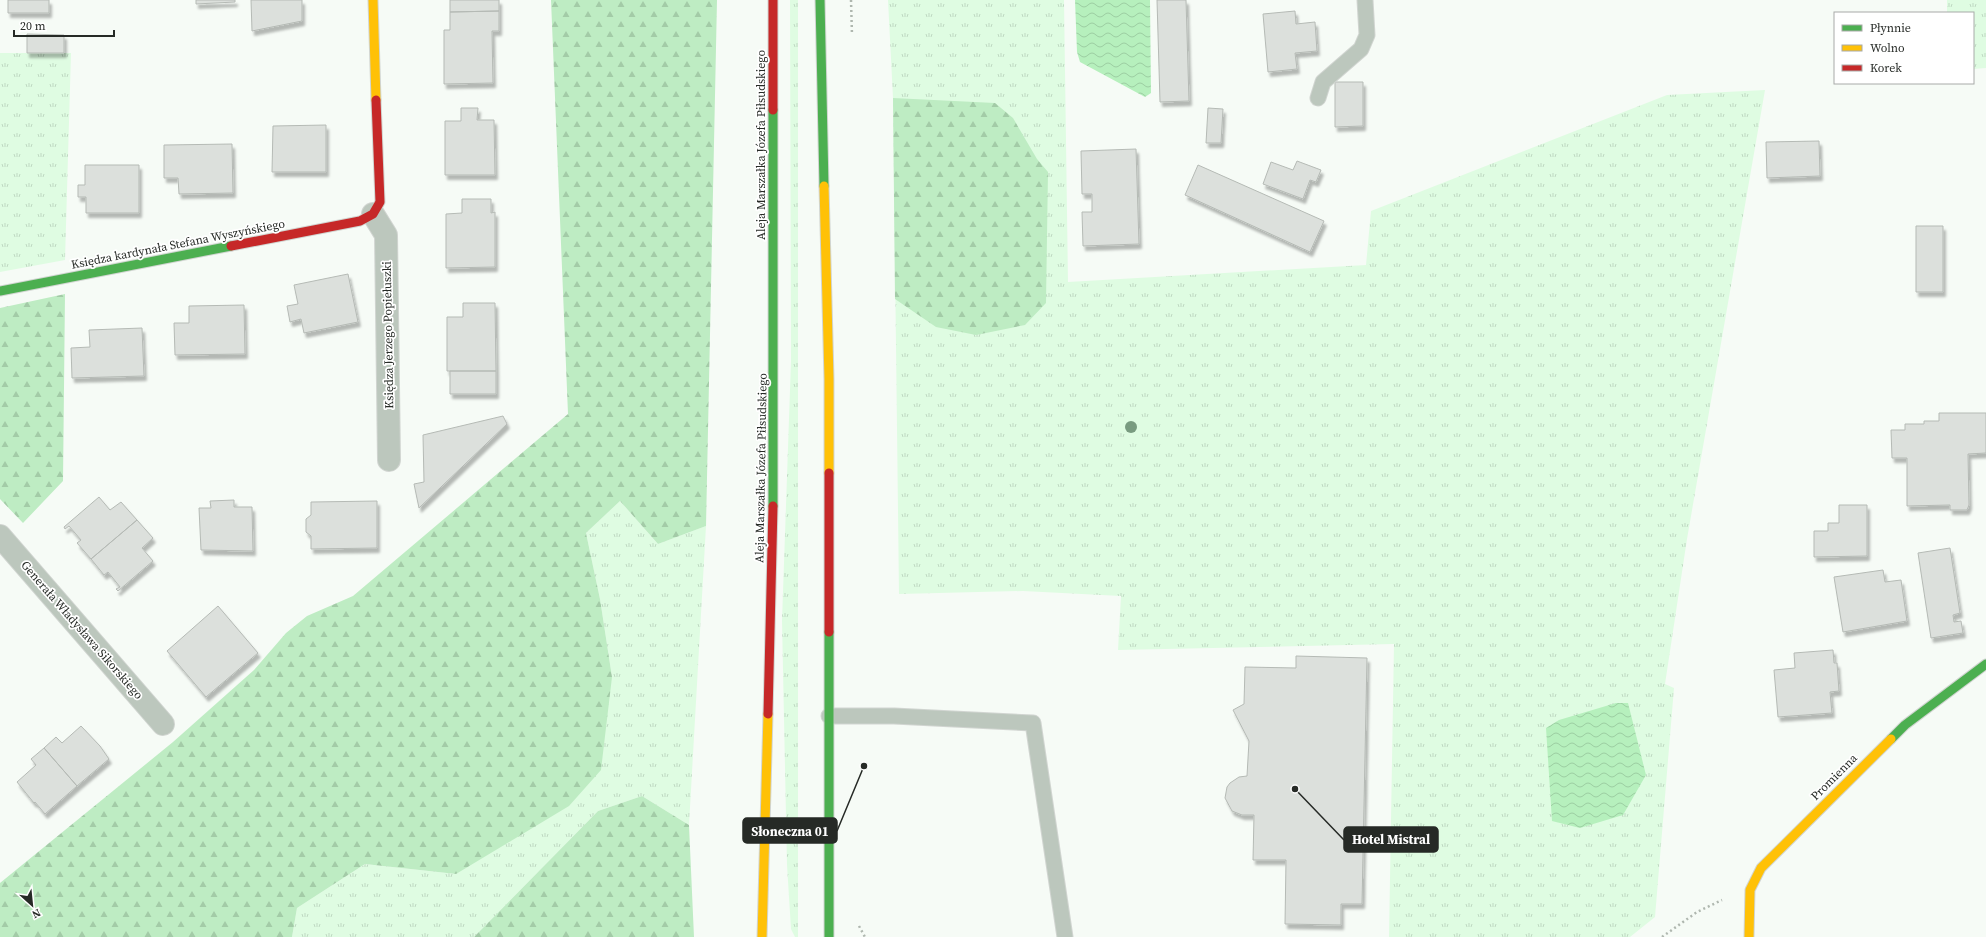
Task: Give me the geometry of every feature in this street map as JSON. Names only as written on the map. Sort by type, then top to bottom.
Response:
[{"type":"main road","points":[[367,217],[380,202],[373,0]]},
{"type":"main road","name":"Aleja Marszałka Józefa Piłsudskiego","points":[[762,937],[774,482],[773,0]]},
{"type":"main road","points":[[820,0],[829,379],[829,937]]},
{"type":"main road","name":"Księdza kardynała Stefana Wyszyńskiego","points":[[0,291],[367,217]]},
{"type":"main road","name":"Promienna","points":[[1749,937],[1750,890],[1761,868],[1854,773],[1905,726],[1986,664]]},
{"type":"street","name":"Księdza Jerzego Popiełuszki","points":[[367,217],[386,235],[389,460]]},
{"type":"street","name":"Generała Władysława Sikorskiego","points":[[0,536],[163,724]]},
{"type":"lane","points":[[1318,98],[1323,82],[1361,50],[1367,35],[1365,0]]},
{"type":"lane","points":[[829,716],[894,716],[1034,723],[1065,937]]},
{"type":"path","points":[[1662,937],[1697,912],[1726,898],[1750,890]]},
{"type":"green space","points":[[551,0],[717,0],[706,526],[658,544],[620,501],[586,533],[600,599],[612,677],[601,770],[569,806],[456,874],[365,864],[297,908],[292,937],[0,937],[0,883],[173,742],[254,670],[286,633],[307,616],[353,596],[568,414]]},
{"type":"green space","points":[[790,0],[798,0],[798,937],[795,937],[791,929],[787,865],[782,621],[791,361]]},
{"type":"green space","points":[[888,0],[1064,0],[1068,282],[1366,265],[1371,211],[1667,95],[1765,90],[1687,539],[1665,684],[1674,688],[1655,917],[1630,937],[1389,937],[1394,644],[1118,650],[1121,596],[1023,591],[899,594],[893,98]]},
{"type":"green space","points":[[1947,0],[1986,0],[1986,68],[1974,69],[1974,12],[1947,12]]},
{"type":"green space","points":[[0,53],[71,53],[65,260],[0,272]]},
{"type":"green space","points":[[893,98],[995,103],[1013,118],[1037,159],[1048,172],[1046,303],[1025,325],[976,335],[936,327],[895,299]]},
{"type":"green space","points":[[65,294],[63,481],[23,523],[0,499],[0,308]]},
{"type":"green space","points":[[620,501],[658,544],[706,526],[689,825],[642,796],[598,811],[474,937],[292,937],[297,908],[365,864],[456,874],[612,677],[600,599],[586,533]]},
{"type":"green space","points":[[642,796],[689,825],[694,937],[474,937],[598,811]]},
{"type":"water","points":[[1075,0],[1150,0],[1151,93],[1145,97],[1080,62],[1077,52]]},
{"type":"water","points":[[1616,703],[1628,703],[1646,775],[1623,815],[1580,828],[1552,821],[1546,728],[1559,720]]},
{"type":"building","points":[[8,0],[49,0],[49,13],[8,13]]},
{"type":"building","points":[[196,0],[235,0],[235,2],[196,4]]},
{"type":"building","points":[[251,0],[302,0],[302,21],[252,31]]},
{"type":"building","points":[[450,0],[499,0],[499,11],[450,12]]},
{"type":"building","points":[[1157,0],[1186,0],[1189,101],[1160,102]]},
{"type":"building","points":[[499,11],[499,31],[492,31],[493,83],[444,84],[444,30],[450,30],[450,12]]},
{"type":"building","points":[[1295,11],[1296,24],[1315,22],[1317,51],[1295,53],[1297,69],[1268,72],[1263,14]]},
{"type":"building","points":[[27,34],[64,35],[64,53],[27,53]]},
{"type":"building","points":[[1335,82],[1363,82],[1363,126],[1335,127]]},
{"type":"building","points":[[461,108],[478,108],[477,120],[494,120],[495,175],[445,175],[445,121],[461,121]]},
{"type":"building","points":[[1208,108],[1223,109],[1221,143],[1206,143]]},
{"type":"building","points":[[326,125],[326,172],[272,172],[273,126]]},
{"type":"building","points":[[1819,141],[1820,176],[1767,178],[1766,142]]},
{"type":"building","points":[[232,144],[233,193],[179,194],[178,178],[164,178],[164,145]]},
{"type":"building","points":[[1136,149],[1139,244],[1083,246],[1082,212],[1092,212],[1092,194],[1082,194],[1081,151]]},
{"type":"building","points":[[1297,161],[1321,170],[1316,182],[1310,180],[1303,199],[1263,184],[1271,162],[1293,170]]},
{"type":"building","points":[[85,165],[139,165],[139,213],[86,213],[86,197],[78,197],[78,185],[85,185]]},
{"type":"building","points":[[1198,165],[1324,221],[1310,252],[1185,195]]},
{"type":"building","points":[[462,199],[491,199],[491,213],[495,212],[495,267],[446,268],[446,214],[462,213]]},
{"type":"building","points":[[1916,226],[1943,226],[1943,292],[1916,292]]},
{"type":"building","points":[[348,274],[358,322],[304,333],[301,319],[290,322],[287,306],[298,304],[294,285]]},
{"type":"building","points":[[463,303],[495,303],[496,371],[447,371],[447,317],[463,317]]},
{"type":"building","points":[[244,305],[245,354],[175,355],[174,323],[189,323],[189,306]]},
{"type":"building","points":[[142,328],[144,376],[72,378],[71,348],[90,347],[89,330]]},
{"type":"building","points":[[450,371],[496,371],[496,394],[450,394]]},
{"type":"building","points":[[1939,413],[1986,413],[1986,453],[1968,454],[1969,505],[1967,510],[1950,510],[1950,505],[1907,506],[1907,458],[1892,458],[1891,430],[1905,430],[1905,424],[1924,424],[1924,421],[1939,421]]},
{"type":"building","points":[[503,416],[507,424],[419,508],[414,484],[424,482],[423,435]]},
{"type":"building","points":[[99,497],[110,510],[121,502],[137,520],[91,559],[77,543],[81,540],[69,526],[65,529],[64,527]]},
{"type":"building","points":[[234,500],[234,507],[252,507],[253,551],[201,550],[199,508],[211,508],[210,501]]},
{"type":"building","points":[[377,501],[377,548],[311,549],[311,536],[306,532],[306,519],[311,515],[311,502]]},
{"type":"building","points":[[1839,505],[1867,505],[1867,556],[1814,557],[1814,531],[1828,531],[1828,523],[1839,523]]},
{"type":"building","points":[[137,520],[153,538],[142,548],[153,561],[118,591],[116,589],[120,587],[108,572],[104,575],[91,559]]},
{"type":"building","points":[[1950,548],[1960,613],[1953,615],[1954,622],[1961,621],[1963,633],[1931,638],[1918,553]]},
{"type":"building","points":[[1883,570],[1885,582],[1901,580],[1907,621],[1843,632],[1834,577]]},
{"type":"building","points":[[218,606],[258,653],[206,697],[167,651]]},
{"type":"building","points":[[1833,650],[1834,663],[1837,663],[1839,691],[1830,692],[1832,713],[1778,717],[1774,670],[1795,668],[1794,653]]},
{"type":"building","points":[[1296,656],[1367,658],[1362,904],[1341,904],[1341,925],[1285,924],[1286,860],[1253,860],[1254,815],[1242,815],[1232,811],[1225,798],[1227,787],[1230,783],[1239,777],[1247,776],[1249,741],[1233,710],[1244,704],[1245,667],[1296,668]]},
{"type":"building","points":[[81,726],[100,746],[109,759],[77,786],[44,748],[56,737],[62,743]]},
{"type":"building","points":[[44,748],[77,786],[45,814],[17,782],[36,765],[31,759]]},
{"type":"traffic: fast","points":[[820,0],[824,186]]},
{"type":"traffic: fast","points":[[773,110],[773,506]]},
{"type":"traffic: fast","points":[[0,291],[231,246]]},
{"type":"traffic: fast","points":[[829,632],[829,937]]},
{"type":"traffic: fast","points":[[1891,739],[1905,725],[1986,664]]},
{"type":"traffic: slow","points":[[373,0],[376,100]]},
{"type":"traffic: slow","points":[[824,186],[829,379],[829,473]]},
{"type":"traffic: slow","points":[[762,937],[768,714]]},
{"type":"traffic: slow","points":[[1749,937],[1750,890],[1761,868],[1891,739]]},
{"type":"traffic: jam","points":[[773,0],[773,110]]},
{"type":"traffic: jam","points":[[231,246],[360,221],[373,214],[380,202],[376,100]]},
{"type":"traffic: jam","points":[[829,473],[829,632]]},
{"type":"traffic: jam","points":[[768,714],[773,506]]},
{"type":"place","name":"Słoneczna 01","points":[[864,766]]},
{"type":"place","name":"Hotel Mistral","points":[[1295,789]]}]
